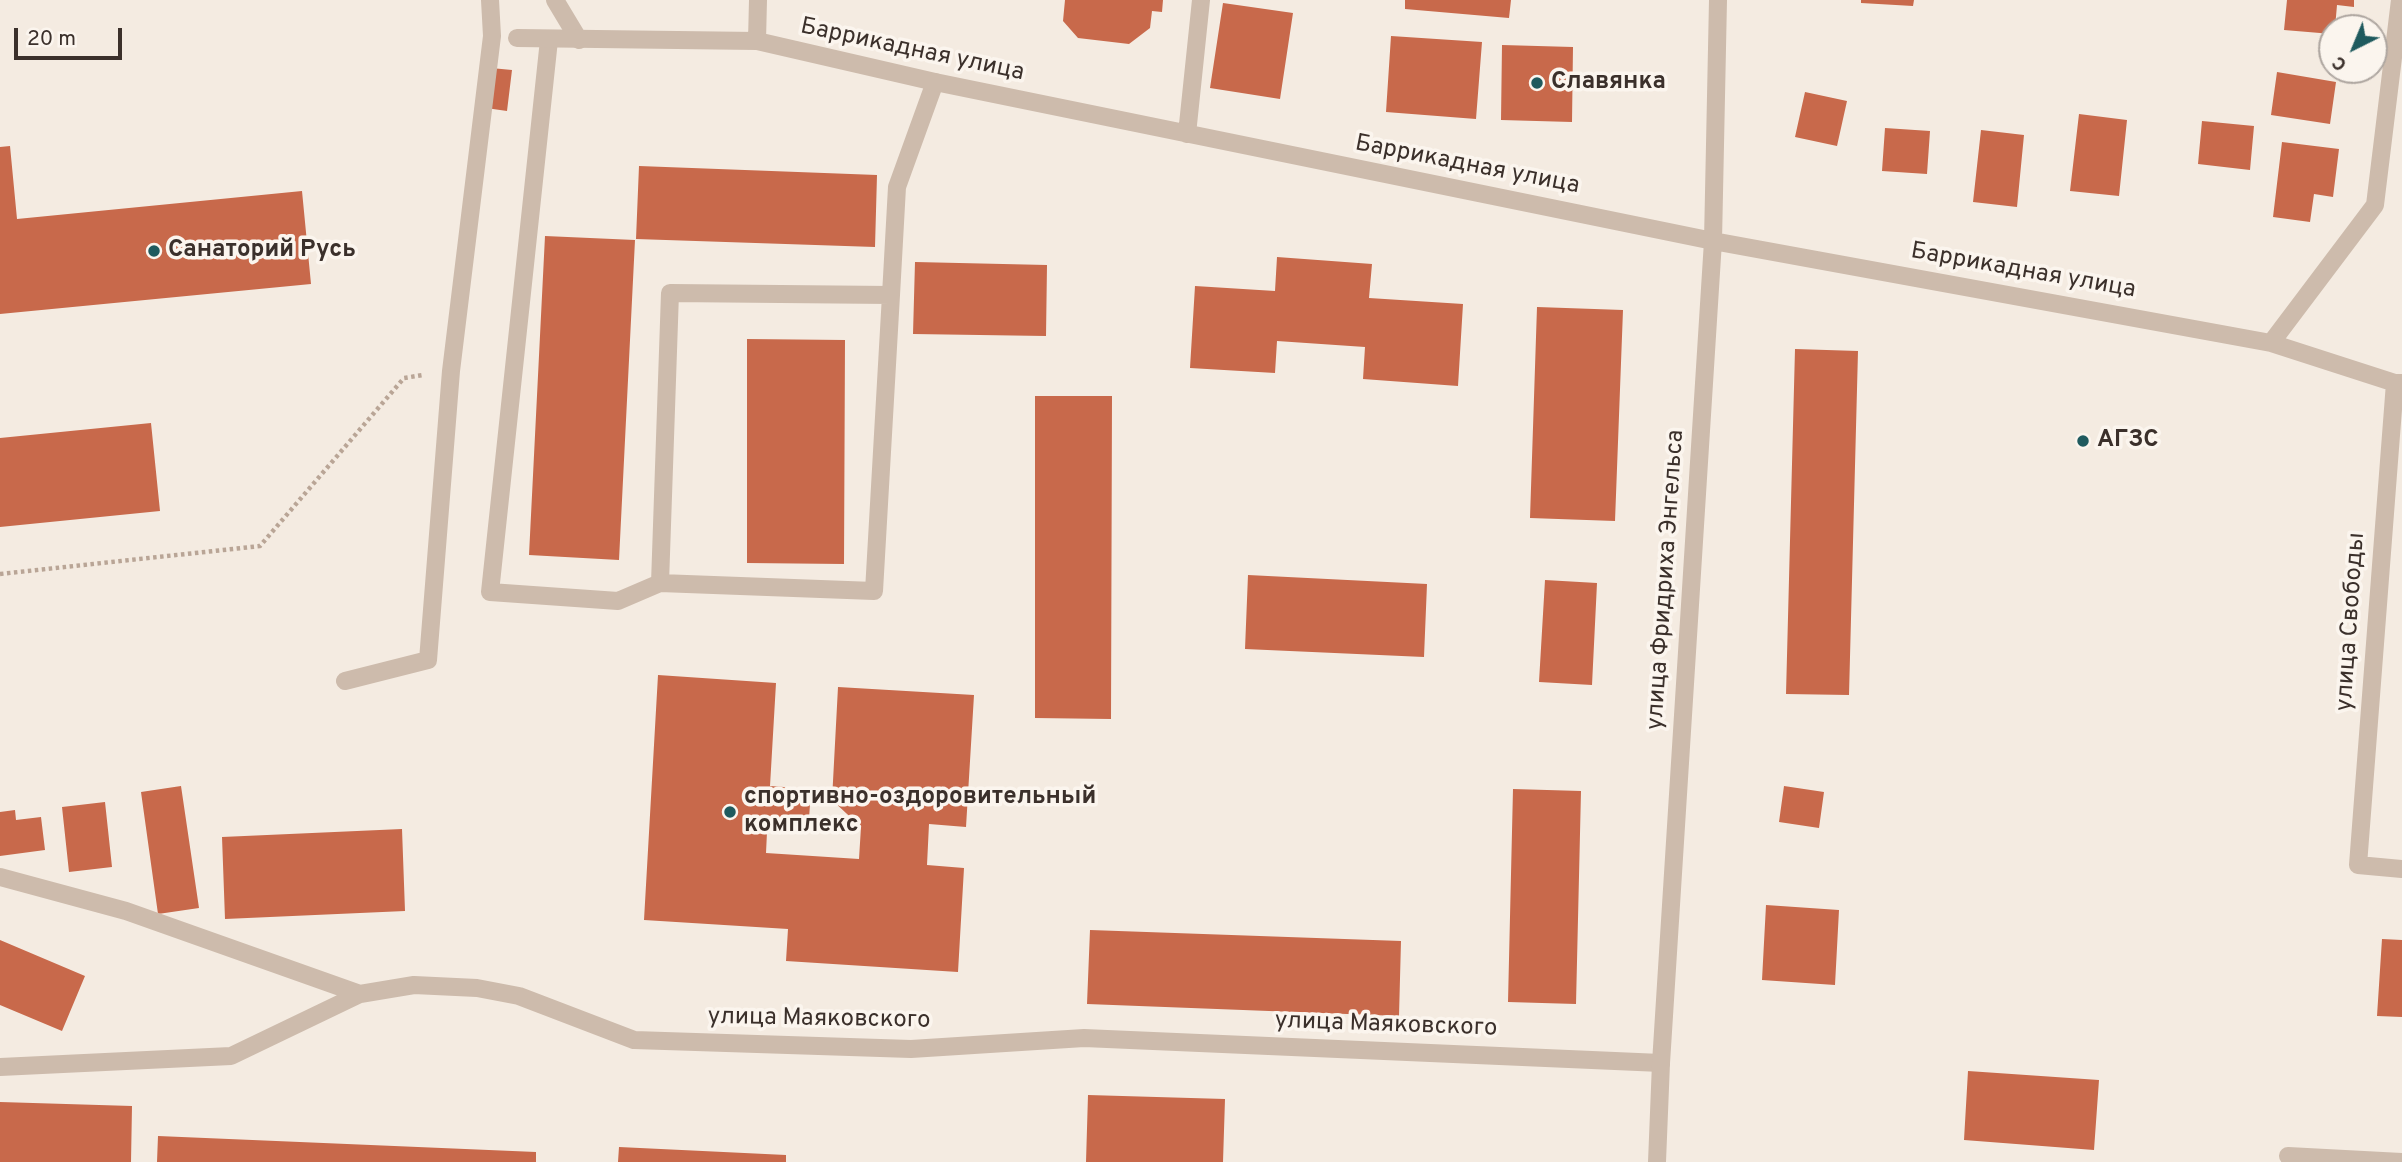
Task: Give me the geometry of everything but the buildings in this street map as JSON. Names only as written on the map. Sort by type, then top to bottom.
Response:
[{"type":"street","points":[[345,681],[428,660],[451,371],[492,36],[490,0]]},
{"type":"street","points":[[555,0],[579,40]]},
{"type":"street","points":[[757,41],[758,0]]},
{"type":"street","points":[[1187,134],[1201,0]]},
{"type":"street","name":"улица Фридриха Энгельса","points":[[1657,1162],[1713,240],[1718,0]]},
{"type":"street","points":[[2271,343],[2375,205],[2400,0]]},
{"type":"street","name":"Баррикадная улица","points":[[492,36],[550,40],[757,41],[936,82],[1713,240],[2271,343],[2399,383]]},
{"type":"street","points":[[550,40],[490,593],[618,601],[660,583],[874,591],[897,187],[936,82]]},
{"type":"street","points":[[660,583],[670,293],[891,295]]},
{"type":"street","name":"улица Свободы","points":[[2399,383],[2358,865],[2402,869]]},
{"type":"street","points":[[0,877],[126,911],[360,994]]},
{"type":"street","name":"улица Маяковского","points":[[0,1067],[231,1056],[360,994],[414,985],[477,988],[519,996],[634,1041],[911,1049],[1084,1038],[1661,1063]]},
{"type":"street","points":[[2288,1156],[2402,1161]]},
{"type":"path","points":[[0,574],[260,546],[404,378],[451,371]]},
{"type":"place","name":"Славянка","points":[[1537,83]]},
{"type":"place","name":"Санаторий Русь","points":[[154,251]]},
{"type":"place","name":"АГЗС","points":[[2083,441]]},
{"type":"place","name":"спортивно-оздоровительный комплекс","points":[[730,812]]}]
